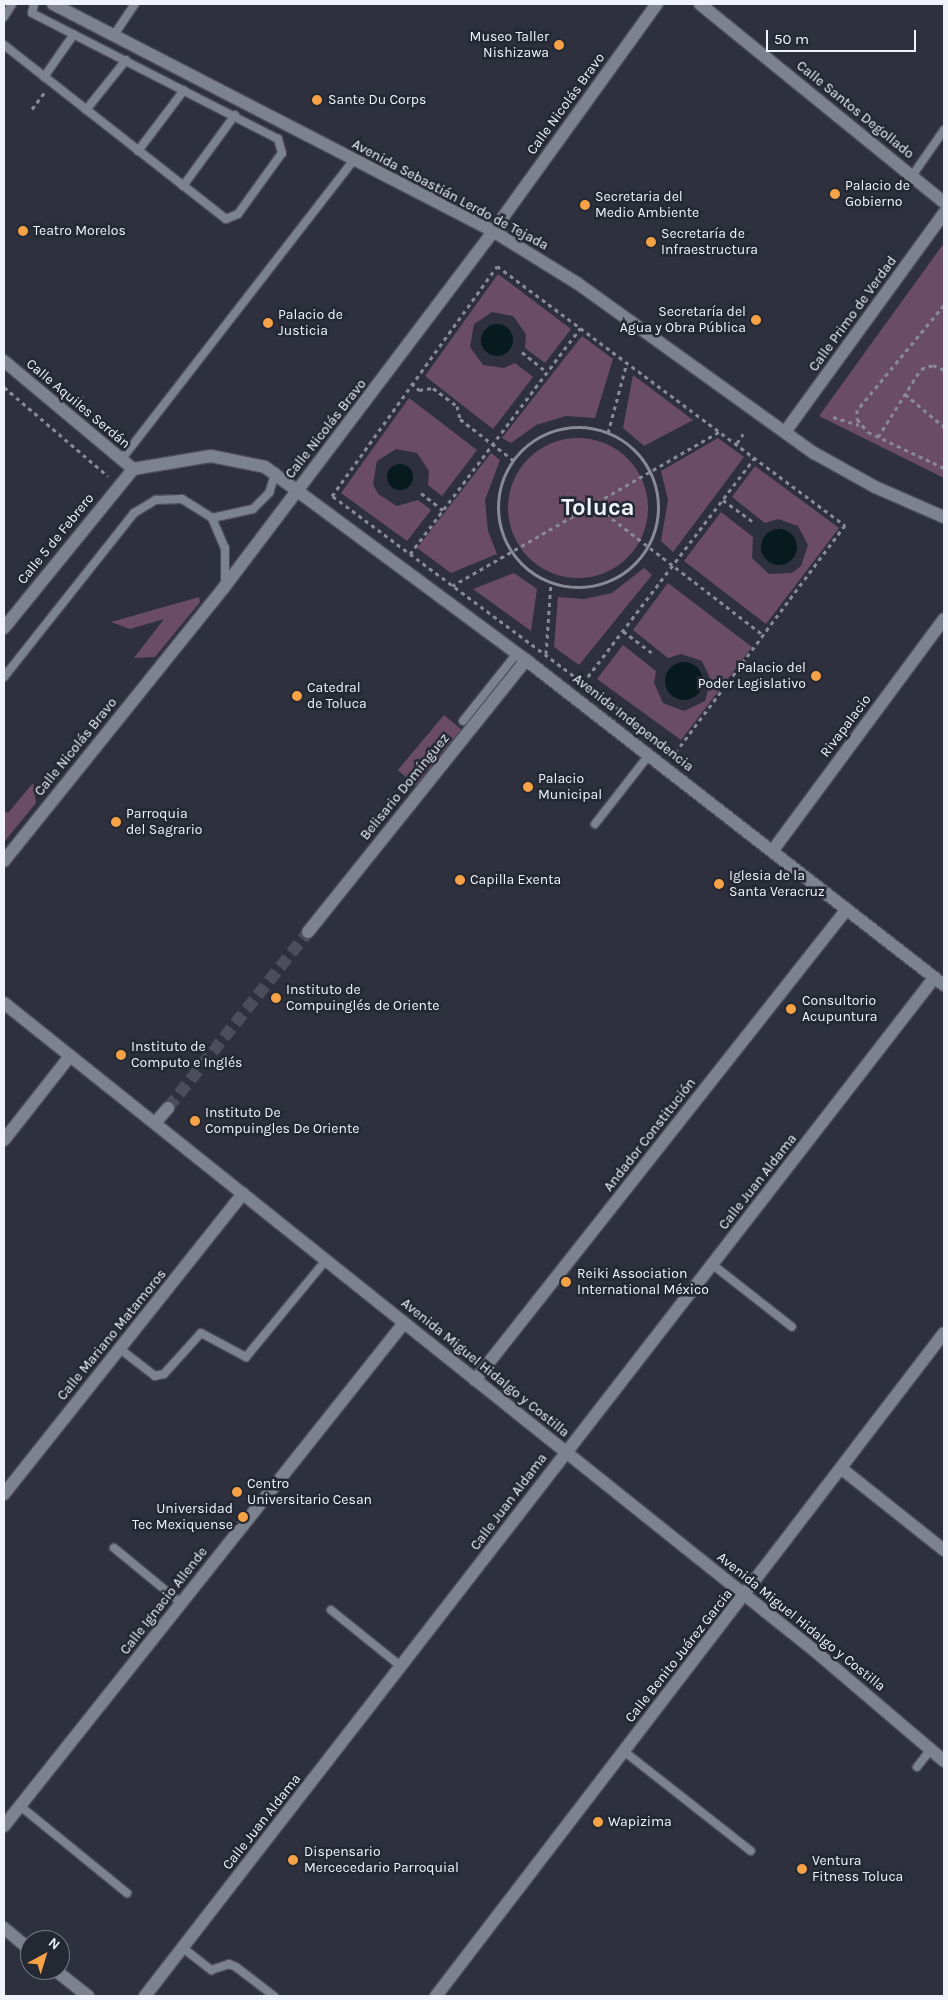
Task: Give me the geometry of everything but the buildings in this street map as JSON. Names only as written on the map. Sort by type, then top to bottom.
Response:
[{"type":"street","name":"Avenida Sebastián Lerdo de Tejada","points":[[53,4],[493,231],[577,283],[785,432],[842,470],[944,517]]},
{"type":"street","name":"Calle Nicolás Bravo","points":[[4,861],[225,586],[299,489],[493,231],[657,4]]},
{"type":"street","name":"Calle Santos Degollado","points":[[700,4],[944,202]]},
{"type":"street","name":"Calle Primo de Verdad","points":[[785,432],[944,213]]},
{"type":"street","name":"Calle Aquiles Serdán","points":[[4,361],[133,470]]},
{"type":"street","name":"Avenida Independencia","points":[[133,470],[211,456],[241,459],[276,472],[521,656],[773,850],[939,982]]},
{"type":"street","name":"Calle 5 de Febrero","points":[[4,628],[133,470]]},
{"type":"street","name":"Rivapalacio","points":[[773,850],[944,619]]},
{"type":"street","name":"Belisario Domínguez","points":[[308,932],[521,656]]},
{"type":"street","name":"Andador Constitución","points":[[475,1380],[847,909]]},
{"type":"street","name":"Calle Juan Aldama","points":[[145,1996],[402,1667],[566,1452],[939,982]]},
{"type":"street","name":"Avenida Miguel Hidalgo y Costilla","points":[[4,1002],[745,1596],[944,1761]]},
{"type":"street","points":[[4,1140],[70,1056]]},
{"type":"street","points":[[155,1123],[168,1108]]},
{"type":"street","name":"Calle Mariano Matamoros","points":[[4,1494],[243,1194]]},
{"type":"street","name":"Calle Ignacio Allende","points":[[4,1826],[404,1323]]},
{"type":"street","name":"Calle Benito Juárez Garcia","points":[[436,1996],[745,1596],[944,1333]]},
{"type":"street","points":[[842,1469],[944,1550]]},
{"type":"street","points":[[4,1928],[20,1942]]},
{"type":"street","points":[[68,1980],[88,1996]]},
{"type":"lane","points":[[4,17],[12,4]]},
{"type":"lane","points":[[4,45],[226,219],[232,219],[244,207],[284,149],[278,139],[235,115],[32,12],[34,4]]},
{"type":"lane","points":[[114,35],[135,4]]},
{"type":"lane","points":[[44,77],[74,34]]},
{"type":"lane","points":[[86,110],[126,60]]},
{"type":"lane","points":[[138,151],[184,90]]},
{"type":"lane","points":[[183,186],[235,115]]},
{"type":"lane","points":[[912,176],[944,130]]},
{"type":"lane","points":[[121,460],[354,160]]},
{"type":"lane","points":[[212,518],[253,509],[268,493],[276,472]]},
{"type":"lane","points":[[4,677],[145,504],[182,499],[212,518],[225,548],[225,586]]},
{"type":"lane","points":[[463,721],[521,656]]},
{"type":"lane","points":[[595,824],[649,755]]},
{"type":"lane","points":[[120,1349],[155,1376],[164,1374],[201,1332],[246,1357],[326,1260]]},
{"type":"lane","points":[[713,1265],[792,1327]]},
{"type":"lane","points":[[114,1548],[181,1603]]},
{"type":"lane","points":[[331,1610],[402,1667]]},
{"type":"lane","points":[[917,1766],[931,1749]]},
{"type":"lane","points":[[625,1752],[751,1850]]},
{"type":"lane","points":[[20,1806],[127,1893]]},
{"type":"lane","points":[[183,1948],[211,1970],[229,1964],[236,1966],[274,1996]]},
{"type":"path","points":[[32,109],[52,84]]},
{"type":"path","points":[[497,266],[580,328],[845,525],[676,752],[332,496],[497,266]]},
{"type":"path","points":[[860,425],[857,410],[944,305]]},
{"type":"path","points":[[410,554],[580,328]]},
{"type":"path","points":[[522,352],[547,372]]},
{"type":"path","points":[[608,433],[628,362]]},
{"type":"path","points":[[878,437],[921,369],[933,365],[944,370]]},
{"type":"path","points":[[411,384],[419,390],[433,388],[457,406],[460,419],[513,460]]},
{"type":"path","points":[[4,387],[108,475],[110,479],[104,487]]},
{"type":"path","points":[[905,394],[944,427]]},
{"type":"path","points":[[832,417],[860,425],[878,437],[944,468]]},
{"type":"path","points":[[578,427],[608,433],[632,449],[650,472],[658,518],[648,547],[627,571],[598,585],[551,583],[529,570],[511,552],[498,504],[513,460],[549,432],[578,427]]},
{"type":"path","points":[[452,586],[721,431]]},
{"type":"path","points":[[737,443],[743,434]]},
{"type":"path","points":[[583,682],[674,566],[755,457]]},
{"type":"path","points":[[421,493],[443,510]]},
{"type":"path","points":[[723,500],[752,521]]},
{"type":"path","points":[[593,504],[763,635]]},
{"type":"path","points":[[546,655],[551,583]]},
{"type":"path","points":[[623,631],[652,654]]},
{"type":"shaded area","points":[[944,243],[944,478],[819,416]]},
{"type":"shaded area","points":[[498,274],[571,329],[545,363],[525,348],[526,334],[513,316],[492,312],[474,324],[470,347],[483,365],[504,368],[515,363],[533,377],[493,429],[425,376]]},
{"type":"shaded area","points":[[497,324],[503,325],[508,329],[512,334],[512,346],[508,351],[503,355],[497,356],[491,355],[486,351],[482,346],[481,340],[482,334],[486,329],[491,325]]},
{"type":"shaded area","points":[[582,336],[613,359],[595,418],[566,416],[536,425],[511,443],[502,438]]},
{"type":"shaded area","points":[[633,375],[693,420],[644,446],[623,428]]},
{"type":"shaded area","points":[[409,398],[477,450],[442,496],[428,485],[429,471],[417,453],[396,449],[377,461],[373,484],[378,494],[397,506],[418,500],[431,510],[407,541],[341,493]]},
{"type":"shaded area","points":[[578,438],[592,439],[605,443],[628,458],[643,481],[647,494],[647,522],[643,535],[628,558],[605,573],[592,577],[578,578],[564,577],[551,573],[528,558],[513,535],[509,522],[508,508],[509,494],[513,481],[528,458],[551,443],[564,439]]},
{"type":"shaded area","points":[[718,438],[744,457],[673,552],[661,541],[668,500],[661,471]]},
{"type":"shaded area","points":[[491,453],[500,460],[485,500],[488,531],[497,554],[451,573],[417,548]]},
{"type":"shaded area","points":[[400,464],[409,468],[413,477],[409,486],[400,490],[391,486],[387,477],[391,468]]},
{"type":"shaded area","points":[[755,466],[839,528],[766,624],[684,561],[721,512],[753,537],[752,558],[769,574],[792,573],[801,566],[808,545],[798,526],[778,519],[765,523],[732,497]]},
{"type":"shaded area","points":[[779,529],[791,535],[797,547],[791,559],[779,565],[767,559],[761,547],[767,535]]},
{"type":"shaded area","points":[[644,568],[652,575],[579,665],[554,647],[558,597],[584,599],[612,593]]},
{"type":"shaded area","points":[[514,573],[537,589],[531,631],[473,589]]},
{"type":"shaded area","points":[[668,583],[752,647],[681,740],[597,679],[623,645],[656,671],[654,683],[663,703],[684,711],[705,701],[711,680],[702,661],[681,654],[668,658],[633,630]]},
{"type":"shaded area","points":[[199,597],[200,602],[155,657],[134,658],[164,619],[130,629],[111,622]]},
{"type":"shaded area","points":[[684,662],[691,663],[697,668],[702,674],[702,688],[697,694],[691,699],[684,700],[677,699],[671,694],[666,688],[665,681],[666,674],[671,668],[677,663]]},
{"type":"shaded area","points":[[444,715],[463,731],[417,786],[398,770]]},
{"type":"shaded area","points":[[33,783],[36,803],[4,842],[4,811],[8,813]]},
{"type":"tunnel","points":[[168,1108],[308,932]]},
{"type":"place","name":"Museo Taller Nishizawa","points":[[559,45]]},
{"type":"place","name":"Sante Du Corps","points":[[317,100]]},
{"type":"place","name":"Palacio de Gobierno","points":[[835,194]]},
{"type":"place","name":"Secretaria del Medio Ambiente","points":[[585,205]]},
{"type":"place","name":"Teatro Morelos","points":[[23,231]]},
{"type":"place","name":"Secretaría de Infraestructura","points":[[651,242]]},
{"type":"place","name":"Secretaría del Agua y Obra Pública","points":[[756,320]]},
{"type":"place","name":"Palacio de Justicia","points":[[268,323]]},
{"type":"place","name":"Palacio del Poder Legislativo","points":[[816,676]]},
{"type":"place","name":"Catedral de Toluca","points":[[297,696]]},
{"type":"place","name":"Palacio Municipal","points":[[528,787]]},
{"type":"place","name":"Parroquia del Sagrario","points":[[116,822]]},
{"type":"place","name":"Capilla Exenta","points":[[460,880]]},
{"type":"place","name":"Iglesia de la Santa Veracruz","points":[[719,884]]},
{"type":"place","name":"Instituto de Compuinglés de Oriente","points":[[276,998]]},
{"type":"place","name":"Consultorio Acupuntura","points":[[791,1009]]},
{"type":"place","name":"Instituto de Computo e Inglés","points":[[121,1055]]},
{"type":"place","name":"Instituto De Compuingles De Oriente","points":[[195,1121]]},
{"type":"place","name":"Reiki Association International México","points":[[566,1282]]},
{"type":"place","name":"Centro Universitario Cesan","points":[[237,1492]]},
{"type":"place","name":"Universidad Tec Mexiquense","points":[[243,1517]]},
{"type":"place","name":"Wapizima","points":[[598,1822]]},
{"type":"place","name":"Dispensario Mercecedario Parroquial","points":[[293,1860]]},
{"type":"place","name":"Ventura Fitness Toluca","points":[[802,1869]]},
{"type":"district","name":"Toluca","points":[[598,508]]}]
